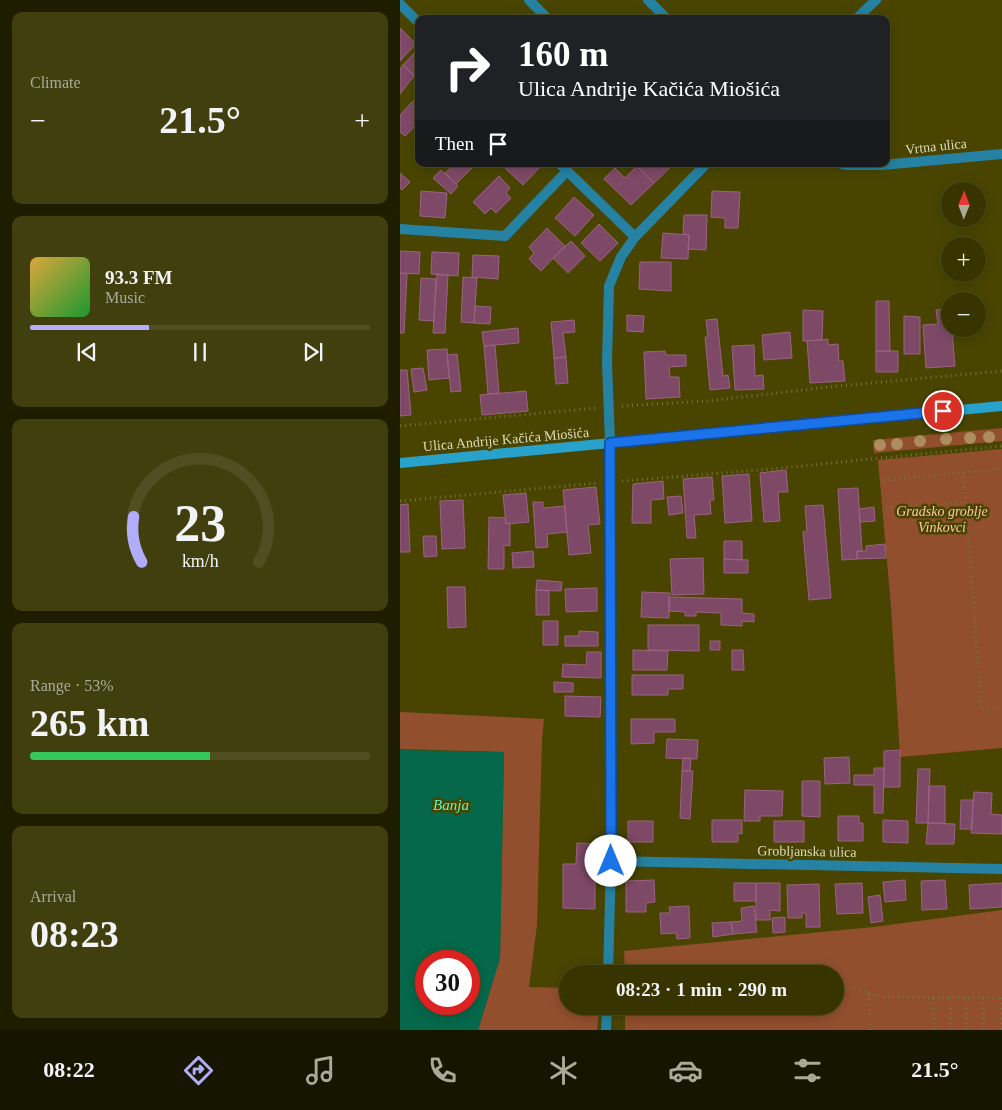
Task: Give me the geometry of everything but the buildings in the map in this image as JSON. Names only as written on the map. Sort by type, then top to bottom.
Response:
[{"type":"main road","name":"Ulica Andrije Kačića Miošića","points":[[400,463],[1002,406]]},
{"type":"street","points":[[529,0],[544,15]]},
{"type":"street","points":[[648,0],[663,15]]},
{"type":"street","points":[[860,15],[876,0]]},
{"type":"street","points":[[400,4],[415,19]]},
{"type":"street","name":"Vrtna ulica","points":[[890,164],[1002,154]]},
{"type":"street","points":[[400,230],[505,236],[564,167],[635,237]]},
{"type":"street","points":[[608,965],[611,861],[610,443],[607,362],[609,286],[621,257],[635,237],[699,167]]},
{"type":"street","name":"Grobljanska ulica","points":[[611,861],[1002,869]]},
{"type":"street","points":[[606,1030],[607,1015]]},
{"type":"path","points":[[400,426],[609,406],[707,401],[839,386],[1002,371]]},
{"type":"path","points":[[400,501],[772,469],[1002,446]]},
{"type":"path","points":[[884,480],[1002,469]]},
{"type":"path","points":[[963,472],[982,710],[1002,708]]},
{"type":"path","points":[[886,508],[966,502]]},
{"type":"path","points":[[844,986],[883,997],[1002,998],[1002,1030]]},
{"type":"path","points":[[869,994],[870,1030]]},
{"type":"path","points":[[933,998],[934,1030]]},
{"type":"path","points":[[950,998],[950,1030]]},
{"type":"path","points":[[966,998],[966,1030]]},
{"type":"path","points":[[983,998],[983,1030]]},
{"type":"green space","points":[[1002,428],[1002,441],[874,453],[873,440]]},
{"type":"green space","name":"Gradsko groblje Vinkovci","points":[[1002,449],[1002,748],[900,757],[891,606],[878,460]]},
{"type":"green space","points":[[400,712],[544,719],[537,925],[529,987],[559,988],[559,1015],[599,1015],[597,1030],[478,1030],[500,958],[504,752],[400,749]]},
{"type":"green space","points":[[1002,910],[1002,1030],[625,1030],[625,1015],[844,1015],[844,965],[625,965],[624,951],[873,927]]},
{"type":"water","name":"Banja","points":[[400,750],[504,752],[500,958],[478,1030],[400,1030]]},
{"type":"route","points":[[611,861],[610,443],[943,411]]}]
